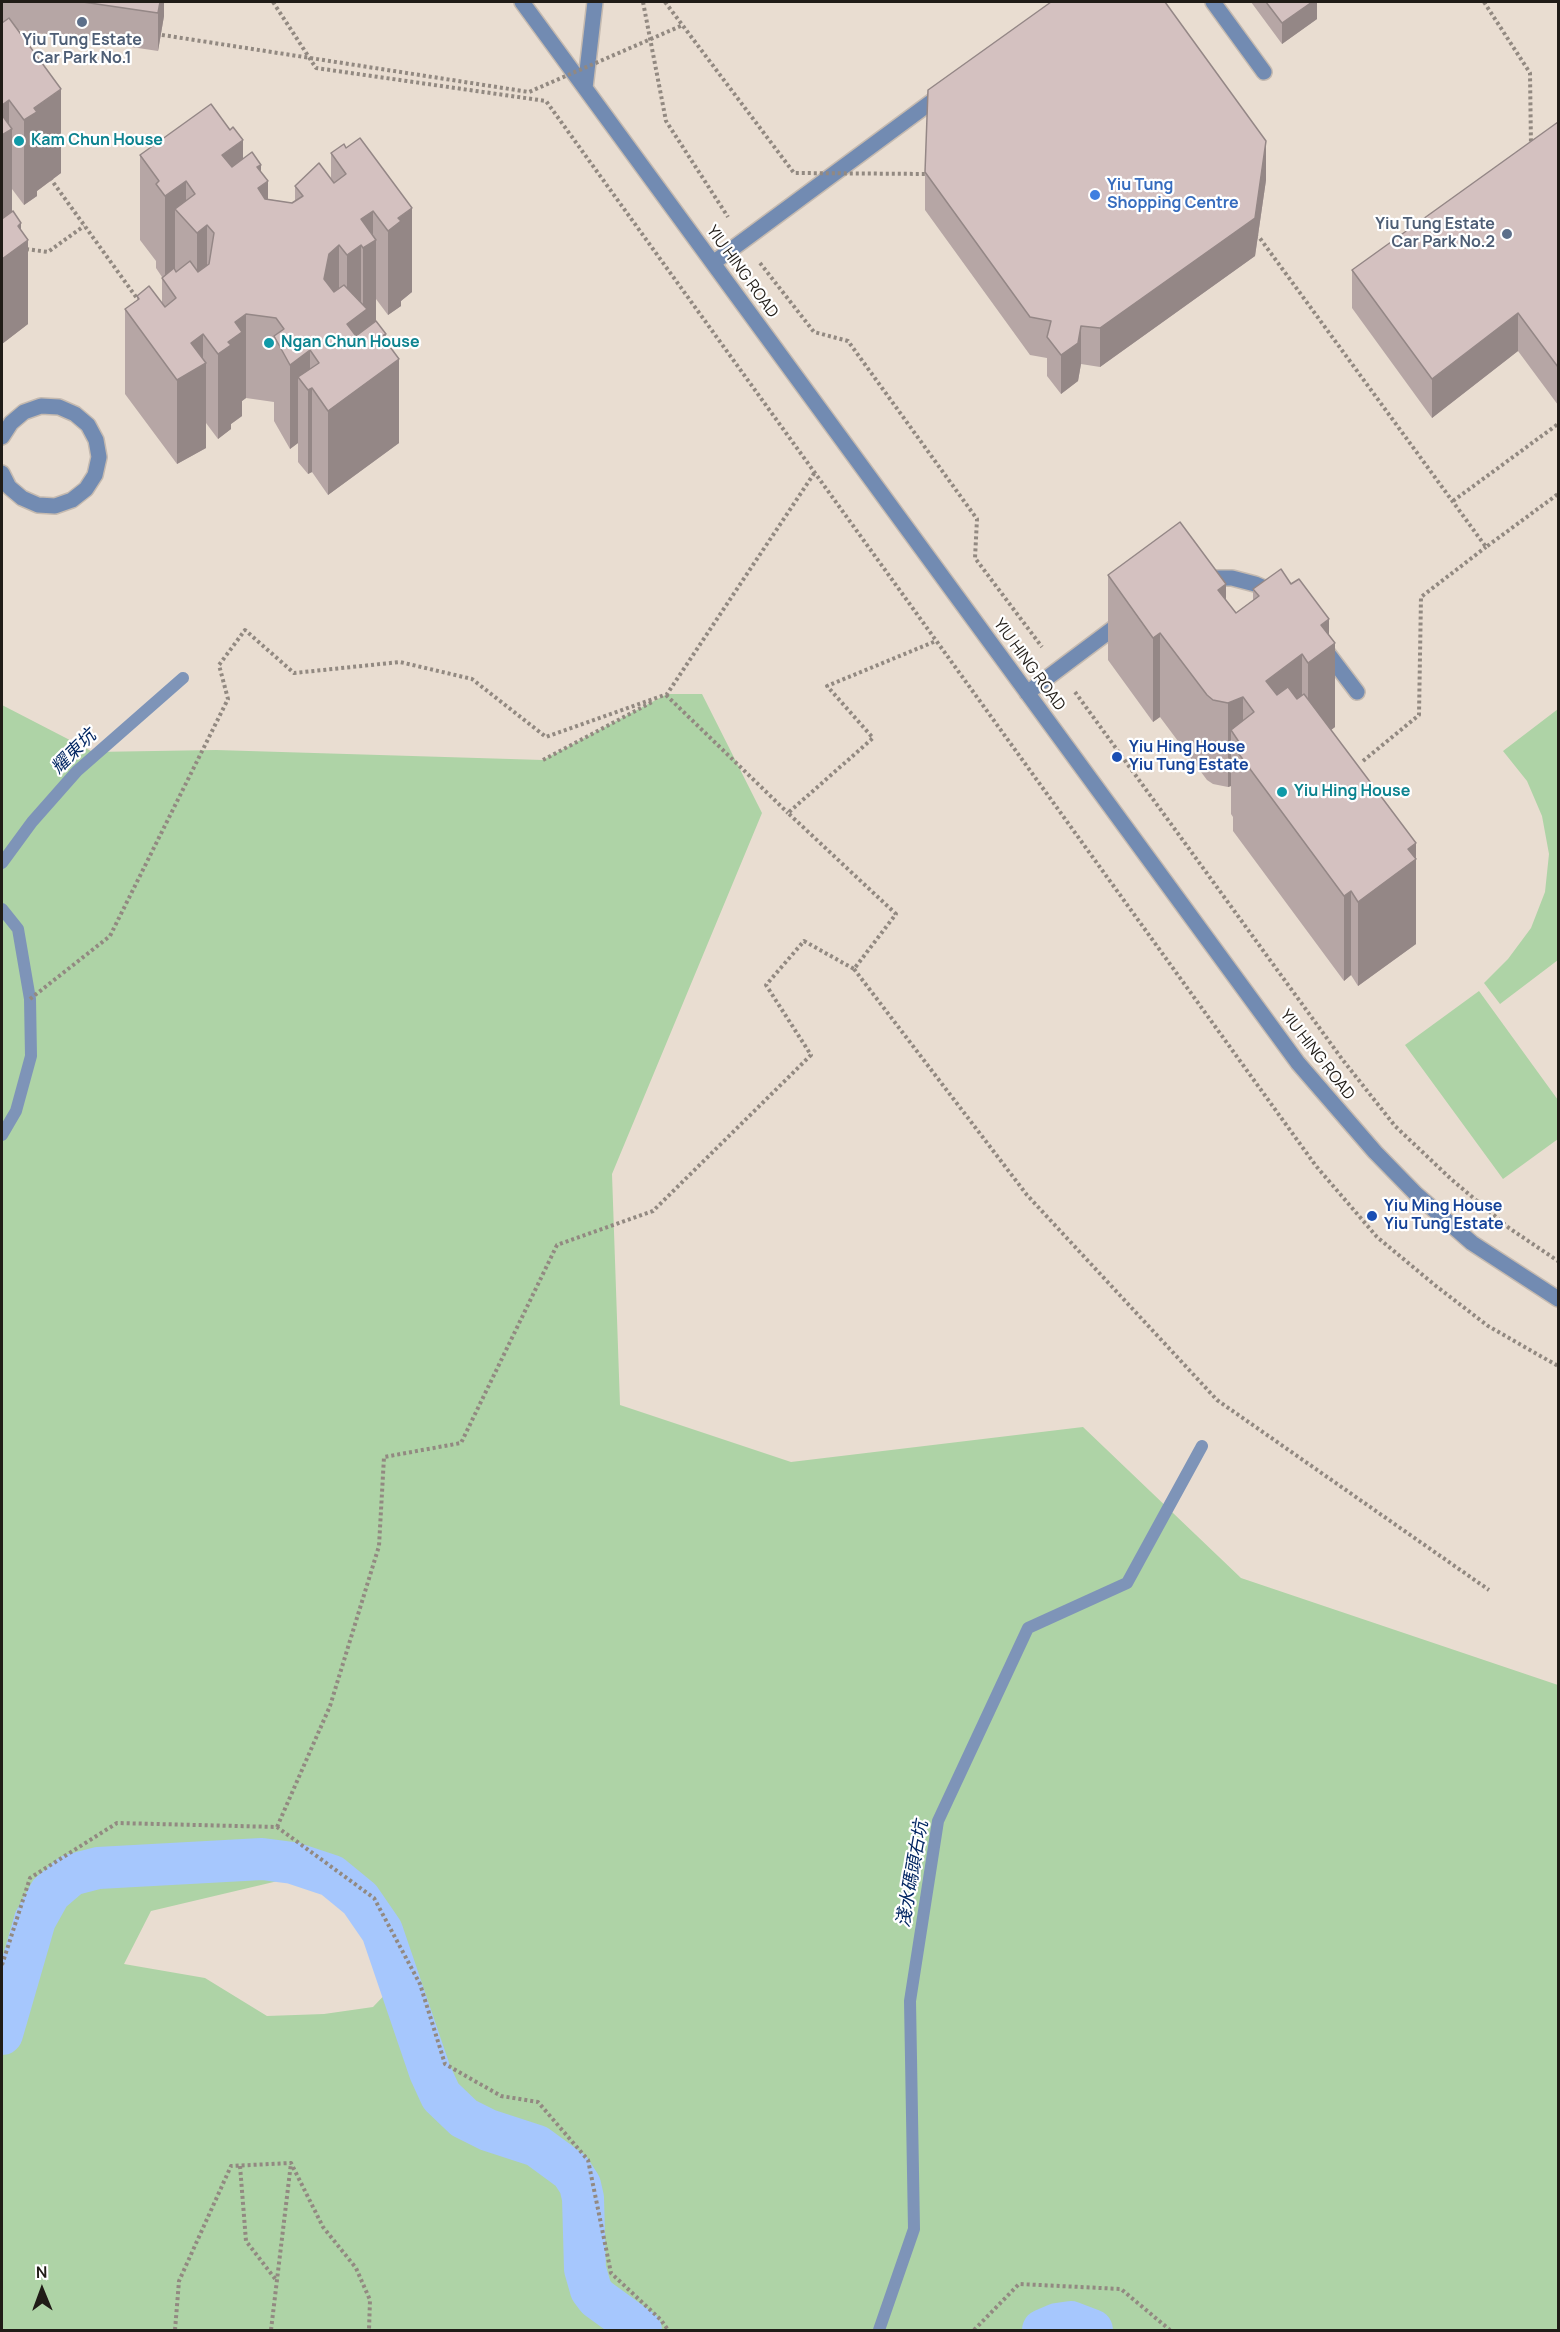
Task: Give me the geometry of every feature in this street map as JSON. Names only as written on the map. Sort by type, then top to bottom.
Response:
[{"type":"street","name":"YIU HING ROAD","points":[[522,2],[1298,1063],[1333,1106],[1416,1194],[1472,1243],[1558,1299]]},
{"type":"street","points":[[585,88],[595,2]]},
{"type":"street","points":[[1213,2],[1264,72]]},
{"type":"street","points":[[712,263],[956,84]]},
{"type":"street","points":[[2,437],[11,423],[24,412],[41,406],[59,407],[75,414],[88,425],[96,440],[99,457],[95,475],[86,489],[72,500],[56,506],[38,505],[22,498],[9,487],[2,473]]},
{"type":"street","points":[[1183,582],[1191,579],[1232,578],[1255,584],[1278,594],[1290,605]]},
{"type":"street","points":[[1027,693],[1132,614]]},
{"type":"street","points":[[1317,638],[1357,692]]},
{"type":"path","points":[[273,2],[316,68],[546,101],[1316,1167],[1377,1237],[1436,1286],[1488,1326],[1558,1366]]},
{"type":"path","points":[[665,2],[795,173],[921,172],[933,174]]},
{"type":"path","points":[[1484,2],[1530,73],[1531,148]]},
{"type":"path","points":[[154,33],[529,92],[683,25]]},
{"type":"path","points":[[45,171],[140,303]]},
{"type":"path","points":[[25,248],[48,252],[84,226]]},
{"type":"path","points":[[1248,235],[1259,237],[1486,547]]},
{"type":"path","points":[[1453,501],[1558,424]]},
{"type":"path","points":[[543,760],[667,694],[815,472]]},
{"type":"path","points":[[1364,761],[1419,715],[1421,597],[1558,494]]},
{"type":"path","points":[[30,999],[110,936],[228,699],[219,665],[245,630],[294,673],[400,662],[472,679],[546,737],[667,694]]},
{"type":"path","points":[[788,813],[873,738],[827,686],[936,641]]},
{"type":"path","points":[[667,694],[788,813],[896,914],[854,969]]},
{"type":"path","points":[[277,1827],[330,1706],[379,1546],[384,1456],[460,1443],[557,1245],[653,1211],[811,1055],[766,986],[804,940],[854,969],[1027,1195],[1217,1400],[1489,1590]]},
{"type":"path","points":[[2,1965],[30,1878],[117,1823],[277,1827],[374,1898],[420,1984],[445,2064],[501,2096],[538,2102],[588,2160],[611,2273],[661,2320],[668,2331]]},
{"type":"path","points":[[175,2331],[178,2281],[231,2166],[291,2163]]},
{"type":"path","points":[[271,2331],[291,2163]]},
{"type":"path","points":[[291,2163],[322,2227],[356,2268],[370,2300],[369,2331]]},
{"type":"path","points":[[240,2166],[246,2241],[276,2280]]},
{"type":"path","points":[[974,2331],[1019,2284],[1121,2289],[1170,2331]]},
{"type":"green space","points":[[667,694],[702,694],[762,813],[612,1174],[620,1405],[791,1462],[1083,1427],[1241,1578],[1558,1685],[1558,2330],[2,2330],[2,705],[93,752],[216,750],[543,760]],"holes":[[[299,1876],[359,1910],[394,1985],[373,2007],[324,2014],[267,2016],[205,1978],[124,1964],[151,1911]]]},
{"type":"green space","points":[[1558,709],[1558,960],[1500,1004],[1484,983],[1508,959],[1531,928],[1545,892],[1549,854],[1542,816],[1527,781],[1503,751]]},
{"type":"green space","points":[[1479,991],[1558,1100],[1558,1139],[1503,1179],[1405,1045]]},
{"type":"building","points":[[83,2],[160,2],[158,13]]},
{"type":"building","name":"Yiu Tung Shopping Centre","points":[[1051,2],[1165,2],[1266,141],[1255,218],[1100,328],[1081,326],[1078,343],[1061,355],[1047,337],[1051,321],[1030,317],[925,172],[928,90]]},
{"type":"building","points":[[1266,2],[1312,2],[1282,23]]},
{"type":"building","points":[[9,18],[61,89],[34,108],[37,112],[24,120],[9,100],[2,105],[2,23]]},
{"type":"building","points":[[211,104],[230,130],[233,127],[243,140],[222,155],[232,167],[252,152],[261,165],[257,167],[268,181],[258,188],[265,199],[292,203],[303,196],[295,186],[319,163],[334,183],[346,174],[331,153],[344,144],[346,148],[360,138],[412,208],[398,218],[401,221],[388,231],[373,211],[361,219],[376,240],[363,248],[361,245],[347,255],[339,245],[329,254],[324,279],[334,292],[344,285],[367,309],[347,324],[356,336],[376,321],[386,334],[382,336],[399,359],[328,411],[312,388],[308,390],[298,377],[319,363],[310,350],[290,365],[274,336],[284,329],[276,318],[246,314],[235,322],[242,332],[228,342],[231,345],[218,354],[203,334],[191,343],[206,363],[177,380],[125,309],[139,299],[137,296],[149,286],[165,307],[176,298],[162,278],[174,268],[176,272],[190,261],[198,272],[209,264],[214,233],[207,225],[197,233],[175,209],[195,194],[186,181],[165,196],[156,184],[159,181],[140,155]]},
{"type":"building","points":[[2,115],[12,129],[2,135]]},
{"type":"building","name":"Yiu Tung Estate Car Park No.2","points":[[1558,122],[1558,367],[1518,313],[1432,379],[1352,270]]},
{"type":"building","points":[[13,211],[21,223],[18,226],[28,240],[2,259],[2,219]]},
{"type":"building","points":[[1180,522],[1226,584],[1218,590],[1236,613],[1259,596],[1253,589],[1281,569],[1291,584],[1299,579],[1329,619],[1321,625],[1335,643],[1308,663],[1302,654],[1266,681],[1277,695],[1288,687],[1297,699],[1304,694],[1416,843],[1408,849],[1416,859],[1358,902],[1351,891],[1344,896],[1233,746],[1239,742],[1231,730],[1254,712],[1243,697],[1228,703],[1213,700],[1207,695],[1160,633],[1153,638],[1108,575]]},
{"type":"waterway","name":"耀東坑","points":[[2,863],[32,822],[77,771],[183,678]]},
{"type":"waterway","name":"耀東坑","points":[[2,909],[18,929],[30,999],[31,1056],[16,1111],[2,1135]]},
{"type":"waterway","name":"淺水碼頭右坑","points":[[879,2330],[914,2229],[910,2001],[938,1821],[1028,1628],[1127,1583],[1202,1446]]},
{"type":"waterway","points":[[2,2034],[35,1920],[50,1893],[71,1875],[98,1868],[262,1859],[293,1863],[332,1876],[360,1899],[382,1931],[430,2072],[441,2096],[464,2118],[488,2130],[537,2146],[571,2171],[580,2185],[583,2198],[585,2269],[591,2290],[597,2298],[641,2330]]},
{"type":"waterway","points":[[1043,2330],[1057,2324],[1071,2322],[1092,2330]]},
{"type":"place","name":"Yiu Tung Estate Car Park No.1","points":[[82,22]]},
{"type":"place","name":"Kam Chun House","points":[[19,141]]},
{"type":"place","name":"Yiu Tung Shopping Centre","points":[[1095,195]]},
{"type":"place","name":"Yiu Tung Estate Car Park No.2","points":[[1507,234]]},
{"type":"place","name":"Ngan Chun House","points":[[269,343]]},
{"type":"place","name":"Yiu Hing House Yiu Tung Estate","points":[[1117,757]]},
{"type":"place","name":"Yiu Hing House","points":[[1282,792]]},
{"type":"place","name":"Yiu Ming House Yiu Tung Estate","points":[[1372,1216]]}]
